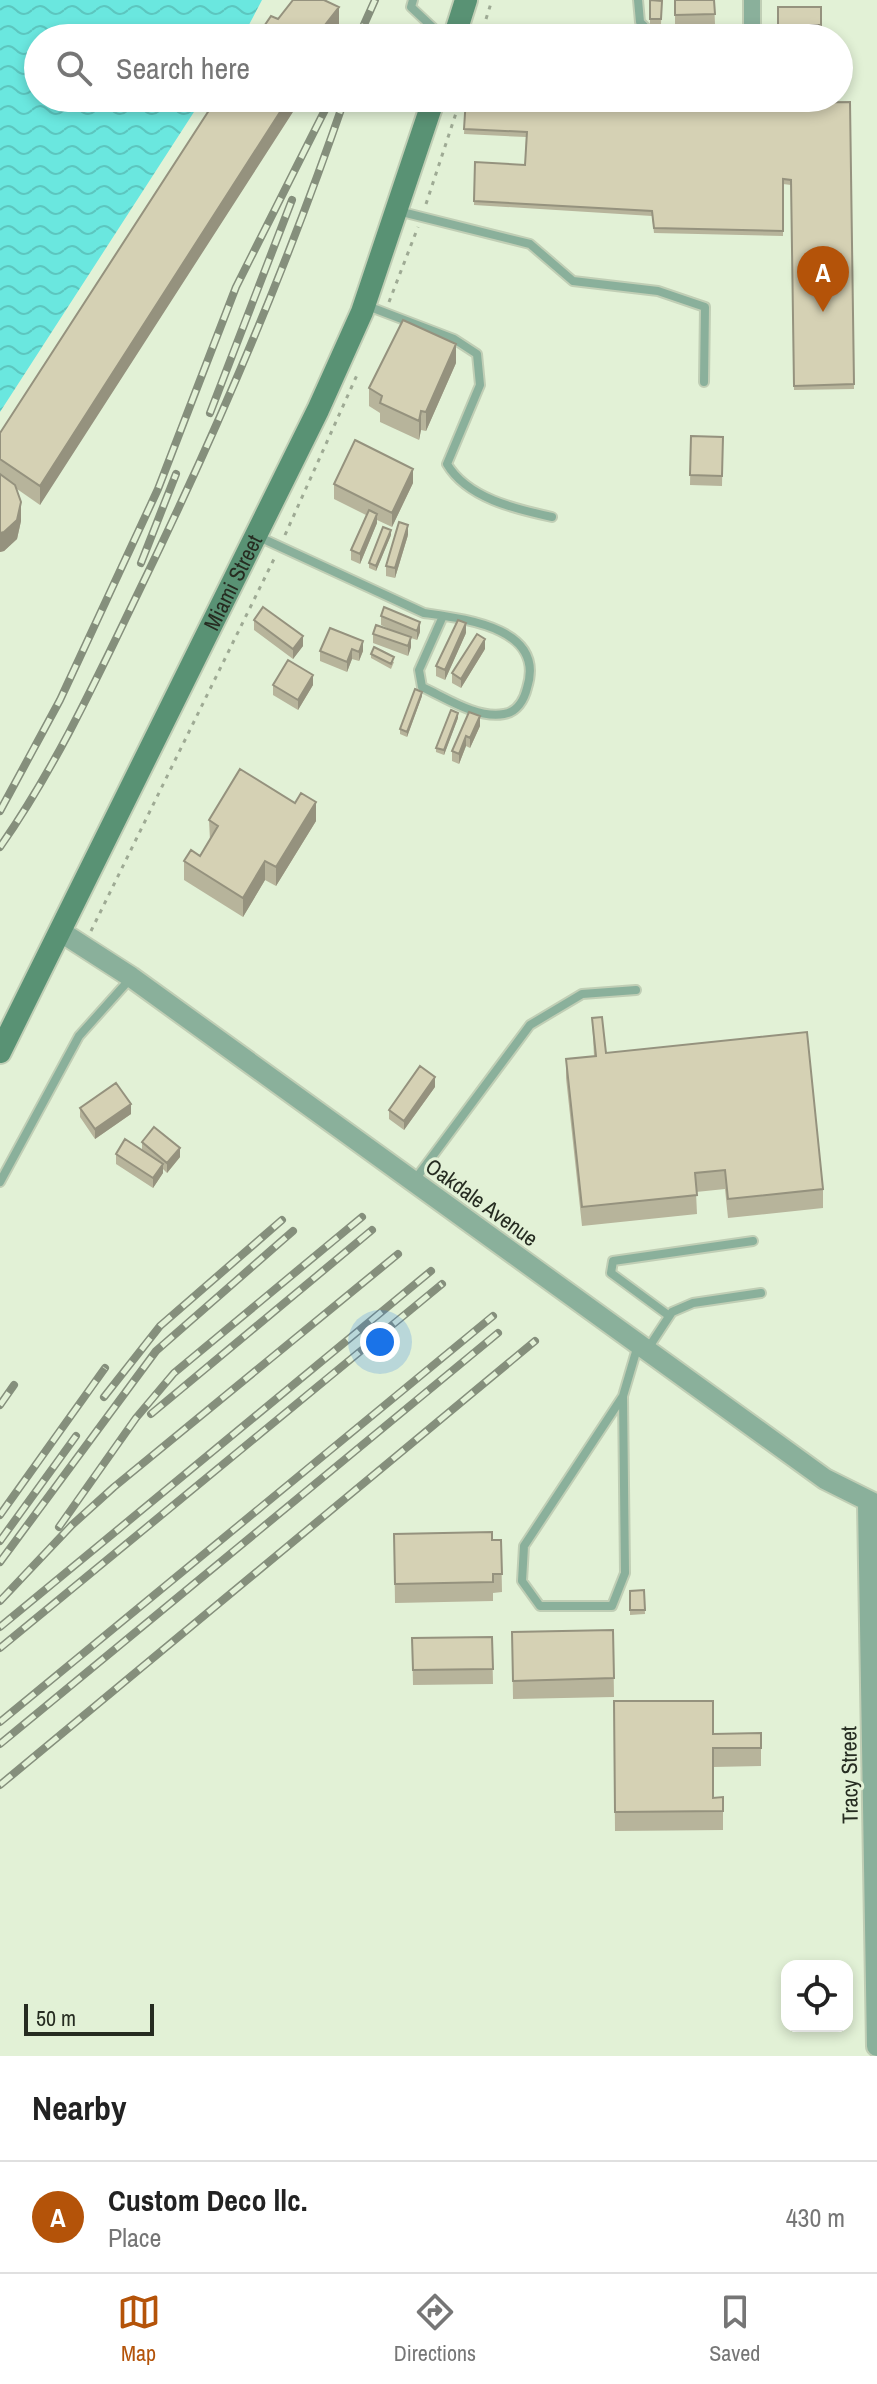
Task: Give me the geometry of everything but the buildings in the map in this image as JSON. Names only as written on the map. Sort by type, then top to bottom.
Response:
[{"type":"main road","points":[[458,24],[466,0]]},
{"type":"main road","name":"Miami Street","points":[[0,1052],[256,536],[364,305],[430,112]]},
{"type":"street","points":[[752,0],[752,24]]},
{"type":"street","name":"Oakdale Avenue","points":[[61,932],[131,977],[825,1479],[873,1505]]},
{"type":"street","name":"Tracy Street","points":[[873,1505],[877,2046]]},
{"type":"lane","points":[[413,0],[411,7],[429,24]]},
{"type":"lane","points":[[638,0],[642,24]]},
{"type":"lane","points":[[398,211],[530,244],[573,281],[658,291],[705,307],[704,382]]},
{"type":"lane","points":[[364,305],[454,339],[477,354],[480,385],[447,464],[457,481],[474,491],[519,509],[552,517]]},
{"type":"lane","points":[[256,536],[424,613],[443,616],[491,625],[512,637],[526,653],[531,675],[524,701],[506,714],[481,714],[422,687],[419,670],[443,616]]},
{"type":"lane","points":[[0,1182],[79,1036],[131,977]]},
{"type":"lane","points":[[414,1182],[530,1025],[582,994],[636,990]]},
{"type":"lane","points":[[668,1315],[611,1273],[613,1261],[753,1241]]},
{"type":"lane","points":[[623,1396],[625,1573],[612,1606],[540,1606],[522,1581],[524,1546],[623,1396],[642,1347],[668,1315],[693,1303],[761,1293]]},
{"type":"path","points":[[484,24],[492,0]]},
{"type":"water","points":[[0,0],[262,0],[249,24],[24,24],[24,112],[194,112],[0,412]]},
{"type":"railway","points":[[364,24],[375,0]]},
{"type":"railway","points":[[0,811],[60,700],[158,489],[236,287],[324,112]]},
{"type":"railway","points":[[0,847],[75,722],[196,470],[275,286],[340,112]]},
{"type":"railway","points":[[210,413],[292,200]]},
{"type":"railway","points":[[141,563],[176,474]]},
{"type":"railway","points":[[59,1527],[136,1418],[174,1373],[362,1217]]},
{"type":"railway","points":[[104,1397],[160,1326],[282,1220]]},
{"type":"railway","points":[[151,1414],[372,1230]]},
{"type":"railway","points":[[0,1562],[156,1351],[293,1231]]},
{"type":"railway","points":[[0,1601],[72,1525],[114,1487],[398,1254]]},
{"type":"railway","points":[[0,1627],[431,1271]]},
{"type":"railway","points":[[0,1648],[442,1284]]},
{"type":"railway","points":[[0,1722],[493,1316]]},
{"type":"railway","points":[[0,1744],[498,1333]]},
{"type":"railway","points":[[0,1785],[535,1341]]},
{"type":"railway","points":[[0,1515],[105,1368]]},
{"type":"railway","points":[[0,1405],[14,1385]]},
{"type":"railway","points":[[0,1541],[76,1436]]},
{"type":"place","name":"Custom Deco llc.","points":[[823,312]]}]
